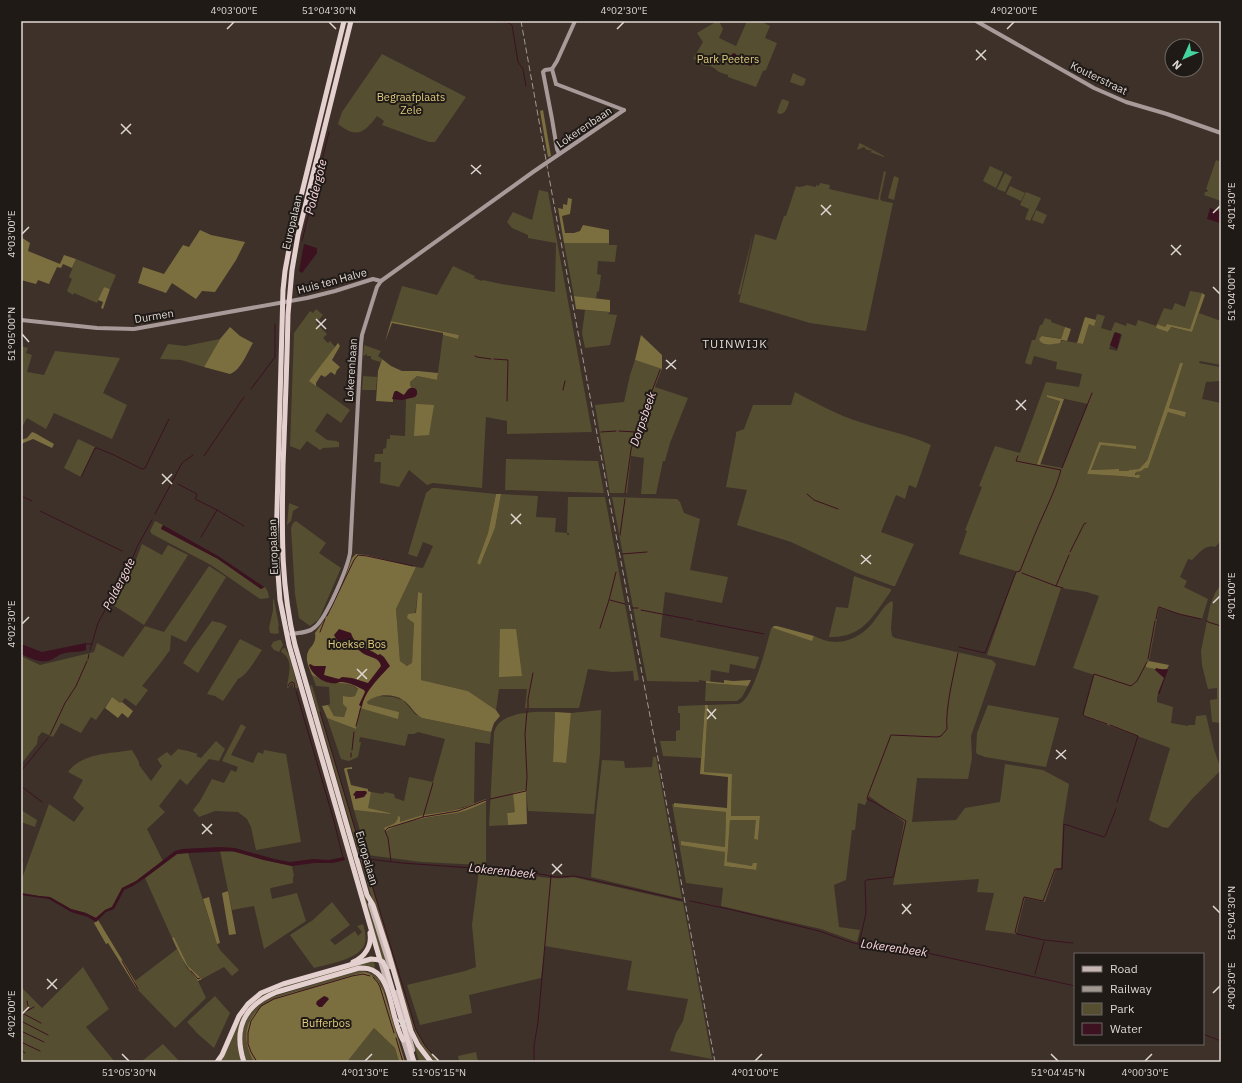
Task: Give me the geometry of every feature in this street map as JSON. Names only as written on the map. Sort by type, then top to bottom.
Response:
[{"type":"highway","name":"Europalaan","points":[[344,21],[292,233],[285,271],[282,302],[276,528],[278,582],[286,635],[380,960]]},
{"type":"highway","name":"Europalaan","points":[[350,21],[298,235],[292,270],[288,301],[282,547],[284,580],[293,634],[367,895]]},
{"type":"highway","points":[[367,895],[373,905],[388,951],[411,1031],[418,1045],[431,1062]]},
{"type":"highway","points":[[345,966],[357,960],[366,952],[370,942],[370,924]]},
{"type":"highway","points":[[218,1062],[239,1016],[252,1000],[261,993],[374,958],[385,964],[415,1062]]},
{"type":"highway","points":[[244,1062],[239,1043],[240,1031],[248,1013],[257,1002],[277,992],[359,968],[370,969],[381,977],[399,1033],[403,1040]]},
{"type":"main road","name":"Europalaan","points":[[367,895],[394,978],[415,1062]]},
{"type":"main road","name":"Europalaan","points":[[380,960],[410,1062]]},
{"type":"street","points":[[559,154],[544,70],[552,69],[558,61],[575,21]]},
{"type":"street","name":"Kouterstraat","points":[[976,21],[1109,96],[1221,133]]},
{"type":"street","points":[[546,87],[556,84],[552,69]]},
{"type":"street","name":"Lokerenbaan","points":[[286,635],[312,629],[320,622],[334,596],[349,561],[361,344],[362,335],[377,287],[381,281],[559,154],[624,110],[556,84]]},
{"type":"street","name":"Huis ten Halve","points":[[288,301],[335,291],[373,279],[381,281]]},
{"type":"street","name":"Durmen","points":[[21,320],[97,328],[134,329],[288,301]]},
{"type":"green space","name":"Park Peeters","points":[[719,21],[723,29],[719,38],[736,46],[747,21],[760,21],[770,26],[765,38],[777,43],[766,70],[763,71],[756,87],[728,77],[728,75],[719,72],[708,65],[706,66],[701,64],[702,62],[693,59],[703,42],[697,33]]},
{"type":"green space","name":"Begraafplaats Zele","points":[[382,54],[466,97],[435,142],[429,142],[382,125],[384,121],[377,116],[368,127],[360,132],[355,133],[338,124],[342,112]]},
{"type":"green space","points":[[793,73],[806,79],[804,85],[801,86],[790,82]]},
{"type":"green space","points":[[783,99],[789,102],[785,112],[779,114],[777,112]]},
{"type":"green space","points":[[543,110],[551,156],[548,157],[540,111]]},
{"type":"green space","points":[[860,143],[884,157],[870,152],[872,151],[867,150],[864,147],[857,150]]},
{"type":"green space","points":[[1216,160],[1221,162],[1221,201],[1204,195],[1208,190],[1206,189]]},
{"type":"green space","points":[[990,166],[1003,172],[996,188],[983,181]]},
{"type":"green space","points":[[884,171],[886,172],[880,199],[882,201],[893,203],[866,331],[810,323],[739,302],[755,234],[776,240],[796,186],[799,187],[806,185],[816,187],[816,185],[819,186],[820,183],[830,185],[829,189],[878,200]]},
{"type":"green space","points":[[1005,173],[1012,177],[1005,192],[997,189]]},
{"type":"green space","points":[[894,176],[899,178],[894,200],[888,198]]},
{"type":"green space","points":[[1010,186],[1025,193],[1021,201],[1006,194]]},
{"type":"green space","points":[[539,190],[548,192],[592,432],[507,434],[507,421],[486,417],[482,488],[433,483],[427,485],[409,470],[399,487],[380,483],[381,462],[374,462],[375,454],[383,454],[383,449],[386,448],[387,439],[390,439],[390,435],[405,436],[406,399],[417,395],[415,388],[412,388],[410,382],[417,376],[437,380],[443,335],[458,339],[459,335],[391,321],[402,286],[437,295],[453,266],[475,276],[474,278],[482,281],[555,292],[556,243],[528,238],[528,235],[512,228],[507,222],[513,212],[532,220]]},
{"type":"green space","points":[[1026,192],[1041,198],[1030,221],[1025,219],[1029,209],[1020,205]]},
{"type":"green space","points":[[568,198],[572,199],[570,214],[562,216],[565,233],[580,231],[583,225],[609,230],[609,243],[564,243],[558,208],[563,209],[563,204],[567,205]]},
{"type":"green space","points":[[1036,210],[1047,215],[1043,224],[1032,220]]},
{"type":"green space","points":[[200,230],[211,235],[245,242],[236,260],[215,292],[202,291],[196,299],[172,283],[166,293],[138,283],[143,267],[164,274],[183,245],[189,247]]},
{"type":"green space","points":[[753,235],[740,295],[738,294]]},
{"type":"green space","points":[[21,237],[30,243],[28,251],[60,264],[64,255],[76,259],[72,268],[63,264],[61,268],[57,267],[49,284],[38,280],[36,284],[21,280]]},
{"type":"green space","points":[[564,243],[609,243],[609,245],[617,245],[615,262],[598,261],[597,274],[601,275],[599,291],[597,292],[596,299],[574,296]]},
{"type":"green space","points":[[76,259],[116,275],[110,289],[104,287],[97,303],[74,293],[73,295],[67,291],[72,279],[69,277]]},
{"type":"green space","points":[[104,287],[110,289],[103,309],[101,308],[103,302],[98,300]]},
{"type":"green space","points":[[1190,291],[1202,293],[1190,329],[1167,324],[1165,327],[1157,324],[1164,308],[1172,310],[1175,303],[1185,307]]},
{"type":"green space","points":[[1202,293],[1205,295],[1192,332],[1171,327],[1168,332],[1156,328],[1157,324],[1165,327],[1167,324],[1190,329]]},
{"type":"green space","points":[[574,296],[610,300],[610,312],[576,309]]},
{"type":"green space","points":[[316,309],[323,315],[316,323],[327,334],[323,338],[328,343],[330,341],[335,347],[310,381],[350,410],[341,423],[327,413],[315,431],[327,440],[339,442],[339,447],[323,448],[320,450],[307,441],[300,450],[290,446],[294,333],[310,311],[313,313]]},
{"type":"green space","points":[[585,310],[610,312],[608,314],[617,315],[610,345],[585,348],[582,333]]},
{"type":"green space","points":[[1199,313],[1221,321],[1221,365],[1200,361],[1199,363],[1220,367],[1221,371],[1220,381],[1206,382],[1202,399],[1221,403],[1221,471],[1219,481],[1221,482],[1221,541],[1215,547],[1208,546],[1192,560],[1188,559],[1180,577],[1187,581],[1184,587],[1208,599],[1202,619],[1159,608],[1149,661],[1146,663],[1146,666],[1155,669],[1165,678],[1157,697],[1157,702],[1173,707],[1171,723],[1188,726],[1195,725],[1196,716],[1206,715],[1220,771],[1192,799],[1168,828],[1162,827],[1149,820],[1170,748],[1083,716],[1094,675],[1073,668],[1099,596],[1087,592],[1061,588],[1035,666],[987,655],[1016,571],[959,554],[967,531],[965,530],[982,487],[979,486],[995,446],[1020,453],[1046,382],[1079,387],[1082,374],[1056,369],[1057,362],[1034,356],[1031,365],[1025,363],[1032,340],[1035,340],[1040,325],[1042,325],[1045,318],[1065,327],[1061,339],[1044,336],[1040,341],[1043,343],[1063,341],[1083,344],[1089,324],[1094,325],[1097,314],[1105,316],[1101,328],[1111,331],[1115,322],[1126,326],[1127,323],[1136,326],[1138,320],[1157,326],[1156,328],[1169,332],[1170,327],[1192,332]],"holes":[[[1114,333],[1122,335],[1117,351],[1109,349]],[[1180,363],[1169,408],[1186,412],[1185,417],[1168,412],[1148,468],[1136,472],[1136,478],[1087,474],[1099,442],[1136,449],[1101,445],[1091,470],[1119,469],[1119,471],[1130,471],[1139,469],[1145,461],[1147,461]],[[1047,395],[1088,404],[1062,468],[1037,464],[1060,400],[1047,397]]]},
{"type":"green space","points":[[1085,317],[1096,320],[1094,326],[1089,324],[1083,344],[1077,343]]},
{"type":"green space","points":[[391,321],[459,335],[458,339],[443,335],[443,333],[392,323],[385,342]]},
{"type":"green space","points":[[230,327],[240,336],[253,343],[243,361],[234,372],[230,374],[204,367],[220,339]]},
{"type":"green space","points":[[1065,327],[1071,329],[1067,341],[1061,340],[1060,343],[1048,344],[1040,342],[1039,339],[1042,336],[1061,339]]},
{"type":"green space","points":[[641,335],[662,355],[662,369],[635,360]]},
{"type":"green space","points":[[220,339],[204,367],[181,360],[160,359],[168,344],[185,346]]},
{"type":"green space","points":[[338,343],[340,346],[332,360],[340,367],[335,375],[331,372],[325,377],[321,375],[316,383],[316,386],[309,381]]},
{"type":"green space","points":[[364,345],[381,351],[378,356],[382,359],[380,362],[371,359],[371,356],[367,356],[367,354],[363,356]]},
{"type":"green space","points":[[21,346],[28,348],[26,353],[32,355],[27,372],[44,375],[55,351],[120,358],[103,393],[127,405],[112,439],[54,413],[46,429],[27,418],[21,429]]},
{"type":"green space","points":[[382,359],[391,366],[402,371],[438,373],[437,380],[417,376],[410,382],[412,388],[408,389],[404,395],[397,391],[394,392],[393,402],[376,401],[378,371]]},
{"type":"green space","points":[[635,360],[662,369],[655,387],[688,398],[670,443],[665,461],[663,461],[656,494],[641,494],[644,458],[631,456],[627,493],[610,493],[595,405],[624,402]]},
{"type":"green space","points":[[1180,363],[1183,363],[1169,408],[1186,412],[1185,417],[1168,412],[1148,468],[1136,472],[1135,475],[1140,475],[1139,478],[1087,474],[1099,442],[1136,446],[1136,449],[1101,445],[1091,470],[1119,469],[1119,471],[1129,471],[1139,469],[1147,461]]},
{"type":"green space","points":[[363,376],[377,377],[376,390],[362,390]]},
{"type":"green space","points":[[795,392],[843,416],[931,445],[916,488],[909,485],[905,499],[896,495],[881,532],[914,544],[895,586],[857,573],[791,542],[737,525],[747,490],[726,487],[736,432],[744,429],[753,405],[791,405]]},
{"type":"green space","points":[[1047,395],[1064,399],[1040,465],[1037,464],[1060,401],[1047,397]]},
{"type":"green space","points":[[416,404],[434,405],[429,435],[414,436]]},
{"type":"green space","points":[[32,432],[54,444],[52,448],[33,439],[21,444],[21,440],[27,438]]},
{"type":"green space","points":[[78,439],[95,447],[81,477],[64,468]]},
{"type":"green space","points":[[506,459],[598,461],[604,493],[505,490]]},
{"type":"green space","points":[[432,488],[496,494],[488,533],[477,563],[480,565],[495,528],[501,494],[538,496],[536,517],[556,518],[555,532],[567,533],[568,497],[605,497],[639,680],[634,681],[633,671],[612,672],[588,669],[579,708],[525,708],[527,689],[499,689],[496,710],[468,691],[421,680],[422,593],[418,592],[414,623],[412,664],[407,666],[400,661],[396,609],[416,567],[423,568],[433,546],[423,542],[417,557],[408,554],[426,493]]},
{"type":"green space","points":[[496,494],[501,494],[495,528],[480,565],[477,563],[488,533]]},
{"type":"green space","points":[[612,497],[677,499],[680,502],[684,513],[700,519],[690,570],[728,577],[722,603],[665,592],[660,637],[759,657],[755,669],[730,664],[729,673],[711,670],[710,682],[699,680],[699,682],[647,681]]},
{"type":"green space","points":[[289,503],[299,507],[293,511],[291,521],[287,525]]},
{"type":"green space","points":[[155,521],[163,525],[161,528],[218,559],[261,589],[265,587],[269,598],[260,599],[211,565],[152,534],[150,531]]},
{"type":"green space","points":[[296,521],[326,543],[319,553],[341,568],[319,619],[310,626],[299,618],[295,594],[291,528],[293,523]]},
{"type":"green space","points":[[142,544],[162,555],[168,545],[188,555],[144,625],[113,605],[134,565]]},
{"type":"green space","name":"Hoekse Bos","points":[[356,554],[416,567],[396,609],[400,661],[407,666],[412,663],[414,623],[407,618],[408,614],[416,613],[418,592],[422,593],[421,680],[468,691],[496,710],[500,716],[494,723],[491,732],[422,718],[416,714],[403,700],[389,695],[375,697],[367,702],[368,704],[399,712],[398,719],[360,708],[356,729],[327,718],[322,706],[328,705],[334,716],[344,717],[347,708],[343,704],[343,696],[355,696],[358,689],[348,684],[327,682],[312,675],[307,656],[315,641],[315,633],[332,607],[352,558]]},
{"type":"green space","points":[[209,566],[226,577],[186,642],[171,635],[170,650],[142,686],[148,690],[136,706],[125,698],[120,704],[112,697],[96,720],[91,717],[81,733],[61,723],[53,737],[42,732],[38,737],[37,744],[21,764],[21,656],[40,665],[94,652],[97,643],[123,657],[145,626],[164,632]]},
{"type":"green space","points":[[854,576],[891,589],[891,591],[866,624],[850,634],[829,637],[836,607],[848,608]]},
{"type":"green space","points":[[1221,585],[1221,723],[1212,722],[1210,700],[1217,699],[1217,688],[1208,689],[1202,665],[1201,651],[1210,606],[1215,593]]},
{"type":"green space","points":[[273,599],[279,626],[279,633],[275,634],[270,633],[269,628],[273,610]]},
{"type":"green space","points":[[892,601],[891,628],[892,636],[895,638],[992,660],[996,664],[971,736],[972,758],[968,779],[917,778],[912,822],[956,820],[965,808],[1000,802],[1005,764],[1043,770],[1069,784],[1063,822],[1061,868],[1056,869],[1045,902],[1025,898],[1016,934],[985,930],[994,893],[977,892],[979,879],[893,885],[904,822],[869,796],[865,805],[858,803],[855,830],[852,830],[846,880],[834,885],[839,927],[860,930],[857,942],[821,929],[721,906],[723,888],[686,883],[672,804],[674,804],[674,807],[726,812],[725,847],[681,841],[725,852],[724,866],[755,870],[756,863],[752,866],[727,863],[730,819],[757,820],[754,839],[758,840],[760,816],[731,816],[732,775],[704,772],[708,705],[738,704],[746,698],[751,690],[759,669],[771,629],[773,628],[812,640],[814,636],[832,642],[842,642],[854,638],[865,631],[885,606]]},
{"type":"green space","points":[[212,621],[227,626],[198,673],[183,663]]},
{"type":"green space","points":[[774,626],[814,636],[812,641],[773,628],[771,629]]},
{"type":"green space","points":[[500,629],[516,629],[522,676],[499,677]]},
{"type":"green space","points":[[240,639],[262,650],[248,671],[238,679],[223,701],[215,696],[207,694]]},
{"type":"green space","points":[[281,640],[283,645],[279,652],[274,650],[271,646],[273,642]]},
{"type":"green space","points":[[285,648],[289,655],[298,688],[294,689],[292,683],[287,688],[290,668],[288,659],[281,652],[282,649]]},
{"type":"green space","points":[[1149,661],[1169,665],[1167,669],[1146,667],[1146,663]]},
{"type":"green space","points":[[312,675],[331,683],[352,685],[358,690],[355,696],[344,696],[347,708],[344,717],[334,716],[328,705],[330,704],[329,687],[316,686]]},
{"type":"green space","points":[[724,680],[751,680],[748,686],[706,683],[706,681],[724,683]]},
{"type":"green space","points":[[706,683],[748,686],[742,697],[737,701],[705,701]]},
{"type":"green space","points":[[312,685],[412,1019],[423,1042],[440,1062],[435,1062],[421,1045],[410,1020],[370,892],[310,686]]},
{"type":"green space","points":[[378,696],[393,697],[403,700],[415,714],[422,718],[491,732],[490,744],[475,742],[474,804],[450,811],[423,815],[400,823],[398,820],[386,831],[403,823],[461,812],[486,802],[486,863],[481,865],[422,862],[367,855],[354,810],[390,814],[367,808],[371,792],[383,794],[385,792],[394,794],[395,798],[404,801],[409,777],[433,782],[445,739],[418,732],[408,734],[405,746],[360,737],[359,742],[361,742],[358,757],[349,761],[341,759],[327,718],[356,729],[360,708],[399,712],[368,704],[367,702],[371,698]]},
{"type":"green space","points":[[112,697],[120,703],[122,702],[133,711],[128,718],[122,713],[118,718],[105,708]]},
{"type":"green space","points":[[705,705],[701,758],[663,756],[660,741],[676,741],[676,731],[680,730],[680,713],[678,713],[678,706]]},
{"type":"green space","points":[[705,705],[708,705],[704,772],[732,774],[731,816],[760,816],[758,840],[754,839],[756,820],[730,820],[727,862],[752,866],[753,863],[757,863],[756,870],[724,866],[725,852],[681,845],[681,841],[725,847],[726,812],[674,807],[674,803],[727,808],[728,777],[700,774]]},
{"type":"green space","points":[[988,705],[1059,718],[1046,767],[985,757],[977,754],[977,733]]},
{"type":"green space","points":[[601,710],[600,753],[594,814],[528,811],[526,790],[515,812],[507,813],[508,825],[489,826],[494,733],[497,726],[510,716],[529,712],[555,712],[553,762],[565,763],[571,713]]},
{"type":"green space","points":[[555,712],[571,713],[566,763],[553,762]]},
{"type":"green space","points":[[314,716],[373,922],[388,965],[382,959],[311,717]]},
{"type":"green space","points":[[241,724],[246,727],[231,755],[253,763],[258,752],[263,754],[264,750],[286,754],[301,842],[256,850],[251,827],[247,819],[238,812],[215,811],[199,817],[193,810],[200,801],[212,779],[224,783],[231,770],[236,772],[238,767],[222,761]]},
{"type":"green space","points":[[216,741],[225,749],[219,761],[209,759],[187,785],[180,779],[159,806],[165,812],[147,829],[163,861],[136,881],[122,888],[112,907],[105,910],[95,918],[86,913],[71,909],[50,897],[21,893],[21,881],[49,804],[74,822],[84,808],[73,798],[83,780],[68,772],[74,765],[89,757],[132,750],[139,762],[139,765],[151,781],[162,766],[157,759],[167,752],[171,756],[178,749],[198,754],[196,756],[201,758]]},
{"type":"green space","points":[[653,757],[656,757],[682,899],[591,877],[602,760],[624,761],[625,768],[652,767]]},
{"type":"green space","points":[[352,767],[352,769],[347,770],[351,785],[368,789],[368,791],[371,792],[368,808],[390,814],[354,810],[344,769]]},
{"type":"green space","points":[[526,790],[527,824],[508,825],[507,813],[515,812],[513,793]]},
{"type":"green space","points":[[486,799],[486,802],[461,812],[411,821],[386,831],[384,828],[395,823],[398,816],[400,817],[400,822],[423,815],[463,808]]},
{"type":"green space","points":[[21,810],[37,820],[35,827],[21,822]]},
{"type":"green space","points":[[220,851],[238,852],[264,860],[292,866],[294,876],[293,883],[271,888],[272,899],[297,893],[306,921],[264,949],[254,906],[232,910]]},
{"type":"green space","points":[[188,853],[217,944],[220,950],[239,970],[232,976],[224,967],[202,979],[188,966],[174,937],[172,938],[145,878],[177,854]]},
{"type":"green space","points":[[479,870],[549,878],[573,877],[683,902],[712,1059],[670,1051],[676,1033],[683,1021],[688,999],[627,990],[632,961],[545,946],[541,978],[469,995],[472,1013],[420,1025],[407,985],[476,967],[472,925]]},
{"type":"green space","points":[[228,891],[236,934],[229,935],[222,893]]},
{"type":"green space","points":[[209,897],[220,943],[217,944],[203,899]]},
{"type":"green space","points":[[332,902],[350,925],[330,940],[335,945],[355,931],[358,936],[362,932],[357,926],[363,924],[365,944],[355,955],[334,963],[314,968],[290,935],[313,920]]},
{"type":"green space","points":[[98,920],[135,981],[137,989],[108,943],[106,944],[94,923]]},
{"type":"green space","points":[[174,937],[188,966],[202,979],[198,981],[186,965],[172,938]]},
{"type":"green space","points":[[177,949],[187,968],[198,981],[206,998],[175,1028],[137,989],[135,981]]},
{"type":"green space","points":[[373,960],[375,965],[374,969],[368,967],[265,996],[240,1026],[238,1043],[243,1062],[220,1062],[236,1025],[245,1009],[261,995],[282,987]]},
{"type":"green space","points":[[83,967],[109,1009],[86,1027],[115,1062],[21,1062],[21,987],[42,1008]]},
{"type":"green space","points":[[358,971],[368,972],[376,976],[381,982],[385,992],[380,983],[250,1020],[247,1031],[247,1046],[254,1062],[247,1062],[242,1042],[245,1024],[249,1016],[262,1002],[272,997]]},
{"type":"green space","name":"Bufferbos","points":[[364,972],[376,979],[384,992],[405,1062],[399,1062],[395,1048],[374,1028],[347,1062],[254,1062],[247,1044],[247,1028],[255,1013],[261,1007],[278,997]]},
{"type":"green space","points":[[215,996],[230,1013],[214,1048],[187,1022]]},
{"type":"green space","points":[[374,1028],[395,1048],[399,1062],[347,1062]]},
{"type":"green space","points":[[412,1037],[428,1062],[419,1062]]},
{"type":"green space","points":[[163,1044],[180,1062],[141,1062]]},
{"type":"green space","points":[[476,1052],[478,1062],[459,1062],[458,1056]]},
{"type":"water","points":[[733,53],[736,54],[737,57],[742,58],[747,62],[751,62],[752,65],[750,66],[734,60],[731,56]]},
{"type":"water","points":[[1210,208],[1221,212],[1220,223],[1207,219]]},
{"type":"water","points":[[304,244],[317,248],[317,253],[302,273],[299,271]]},
{"type":"water","points":[[1115,332],[1121,334],[1117,349],[1110,345]]},
{"type":"water","points":[[410,388],[414,388],[416,390],[417,394],[415,397],[402,400],[392,399],[395,391],[404,395]]},
{"type":"water","points":[[163,525],[218,556],[264,587],[261,589],[218,559],[161,529]]},
{"type":"water","points":[[339,629],[351,633],[356,642],[362,647],[378,655],[380,654],[390,666],[369,691],[363,701],[362,707],[359,705],[365,692],[364,690],[346,682],[332,683],[324,681],[316,676],[309,665],[326,666],[324,675],[339,679],[342,677],[352,678],[368,683],[381,666],[380,663],[377,659],[364,654],[357,649],[350,649],[342,645],[334,635]]},
{"type":"water","points":[[86,643],[86,650],[65,653],[47,661],[36,660],[21,654],[21,644],[42,652]]},
{"type":"water","points":[[1156,668],[1168,670],[1159,695],[1158,693],[1164,678],[1155,670]]},
{"type":"water","points":[[356,791],[366,791],[367,793],[364,797],[355,799],[355,796],[353,795]]},
{"type":"water","points":[[220,847],[235,848],[290,862],[313,859],[329,860],[344,857],[345,860],[333,863],[314,863],[292,866],[232,851],[177,854],[145,878],[124,890],[114,909],[106,912],[96,922],[88,917],[71,912],[49,899],[21,895],[21,893],[50,897],[71,909],[86,913],[96,918],[105,910],[112,907],[122,888],[136,881],[175,851],[182,849]]},
{"type":"water","points":[[324,996],[329,999],[322,1007],[319,1007],[316,1004],[317,1001]]},
{"type":"waterway","name":"Poldergote","points":[[494,21],[509,23],[512,25],[518,62],[523,69],[526,86]]},
{"type":"waterway","name":"Poldergote","points":[[302,241],[329,132]]},
{"type":"waterway","name":"Poldergote","points":[[251,389],[275,357],[275,324]]},
{"type":"waterway","points":[[475,356],[491,359]]},
{"type":"waterway","points":[[494,359],[508,360],[507,401]]},
{"type":"waterway","name":"Dorpsbeek","points":[[625,493],[634,438],[660,370]]},
{"type":"waterway","points":[[563,390],[565,381]]},
{"type":"waterway","points":[[1062,468],[1092,393]]},
{"type":"waterway","name":"Poldergote","points":[[204,456],[244,397]]},
{"type":"waterway","points":[[81,477],[95,448],[114,455],[142,469],[145,468],[169,419]]},
{"type":"waterway","points":[[601,432],[616,431]]},
{"type":"waterway","points":[[619,431],[635,432]]},
{"type":"waterway","name":"Poldergote","points":[[155,514],[182,463],[193,455]]},
{"type":"waterway","points":[[959,647],[985,653],[1016,572],[1020,571],[1059,478],[1061,470],[1016,461],[1018,456]]},
{"type":"waterway","points":[[178,484],[197,494],[195,499],[244,526]]},
{"type":"waterway","points":[[807,494],[814,500],[838,509]]},
{"type":"waterway","points":[[21,496],[32,501]]},
{"type":"waterway","name":"Dorpsbeek","points":[[620,535],[625,499]]},
{"type":"waterway","points":[[201,537],[217,510]]},
{"type":"waterway","points":[[40,511],[122,551]]},
{"type":"waterway","name":"Poldergote","points":[[90,650],[98,623],[152,520]]},
{"type":"waterway","points":[[1070,552],[1084,524],[1086,523]]},
{"type":"waterway","points":[[622,554],[647,552]]},
{"type":"waterway","points":[[327,616],[354,560],[358,555],[413,566]]},
{"type":"waterway","points":[[1022,573],[1056,586],[1069,555]]},
{"type":"waterway","points":[[600,628],[616,572]]},
{"type":"waterway","points":[[1056,586],[1063,588]]},
{"type":"waterway","points":[[610,600],[625,604]]},
{"type":"waterway","points":[[1156,619],[1159,607],[1179,614],[1201,619]]},
{"type":"waterway","name":"Dorpsbeek","points":[[632,608],[638,608]]},
{"type":"waterway","points":[[641,610],[693,620]]},
{"type":"waterway","points":[[320,632],[325,619]]},
{"type":"waterway","points":[[1206,620],[1221,626]]},
{"type":"waterway","points":[[697,621],[764,634]]},
{"type":"waterway","points":[[1148,659],[1155,621]]},
{"type":"waterway","name":"Poldergote","points":[[86,644],[92,644]]},
{"type":"waterway","points":[[859,944],[866,913],[865,881],[893,877],[906,821],[867,799],[868,795],[891,735],[937,737],[941,736],[947,729],[949,701],[958,653]]},
{"type":"waterway","name":"Poldergote","points":[[88,659],[89,654]]},
{"type":"waterway","name":"Poldergote","points":[[50,735],[65,703],[76,686],[87,661]]},
{"type":"waterway","points":[[1107,724],[1084,716],[1083,714],[1094,674],[1131,686],[1137,681],[1147,662]]},
{"type":"waterway","points":[[528,708],[528,699],[533,673]]},
{"type":"waterway","points":[[288,686],[292,682],[294,683],[295,689]]},
{"type":"waterway","points":[[296,691],[334,821],[343,858]]},
{"type":"waterway","points":[[356,726],[361,707]]},
{"type":"waterway","points":[[490,799],[526,791],[527,777],[525,734],[527,711]]},
{"type":"waterway","points":[[320,712],[416,1030],[426,1047],[441,1062]]},
{"type":"waterway","points":[[1110,725],[1138,736],[1117,802]]},
{"type":"waterway","points":[[352,750],[354,732]]},
{"type":"waterway","name":"Poldergote","points":[[21,771],[48,738]]},
{"type":"waterway","points":[[423,817],[433,783]]},
{"type":"waterway","name":"Poldergote","points":[[21,786],[42,802]]},
{"type":"waterway","points":[[391,861],[388,838],[385,831],[388,828],[423,817],[458,811],[486,800]]},
{"type":"waterway","points":[[1073,943],[1044,940],[1017,934],[1015,932],[1024,897],[1043,901],[1055,869],[1062,869],[1064,824],[1104,837],[1116,809]]},
{"type":"waterway","name":"Lokerenbeek","points":[[368,859],[402,863],[529,872],[556,877],[575,876],[682,900]]},
{"type":"waterway","name":"Poldergote","points":[[21,865],[23,860]]},
{"type":"waterway","points":[[534,1062],[534,1046],[538,1022],[551,876]]},
{"type":"waterway","name":"Lokerenbeek","points":[[690,901],[819,931],[866,946],[899,947],[1074,986]]},
{"type":"waterway","points":[[1035,974],[1044,942]]},
{"type":"waterway","points":[[122,961],[138,989]]},
{"type":"waterway","points":[[191,971],[198,979],[200,978]]},
{"type":"waterway","points":[[257,1062],[248,1044],[248,1033],[251,1021],[261,1006],[274,999],[352,976],[363,974],[370,976]]},
{"type":"waterway","points":[[373,977],[380,987],[394,1033]]},
{"type":"waterway","points":[[27,1001],[29,1010]]},
{"type":"waterway","points":[[21,1007],[22,1013],[41,1023]]},
{"type":"waterway","points":[[21,1014],[34,1007]]},
{"type":"waterway","points":[[21,1021],[48,1035]]},
{"type":"waterway","points":[[21,1031],[44,1042]]},
{"type":"waterway","name":"Lokerenbeek","points":[[1204,1034],[1221,1041]]},
{"type":"waterway","points":[[396,1038],[403,1062]]},
{"type":"waterway","points":[[21,1042],[40,1051]]},
{"type":"waterway","points":[[21,1050],[25,1053]]},
{"type":"railway","points":[[521,21],[555,210],[715,1062]]},
{"type":"district","name":"TUINWIJK","points":[[735,344]]}]
